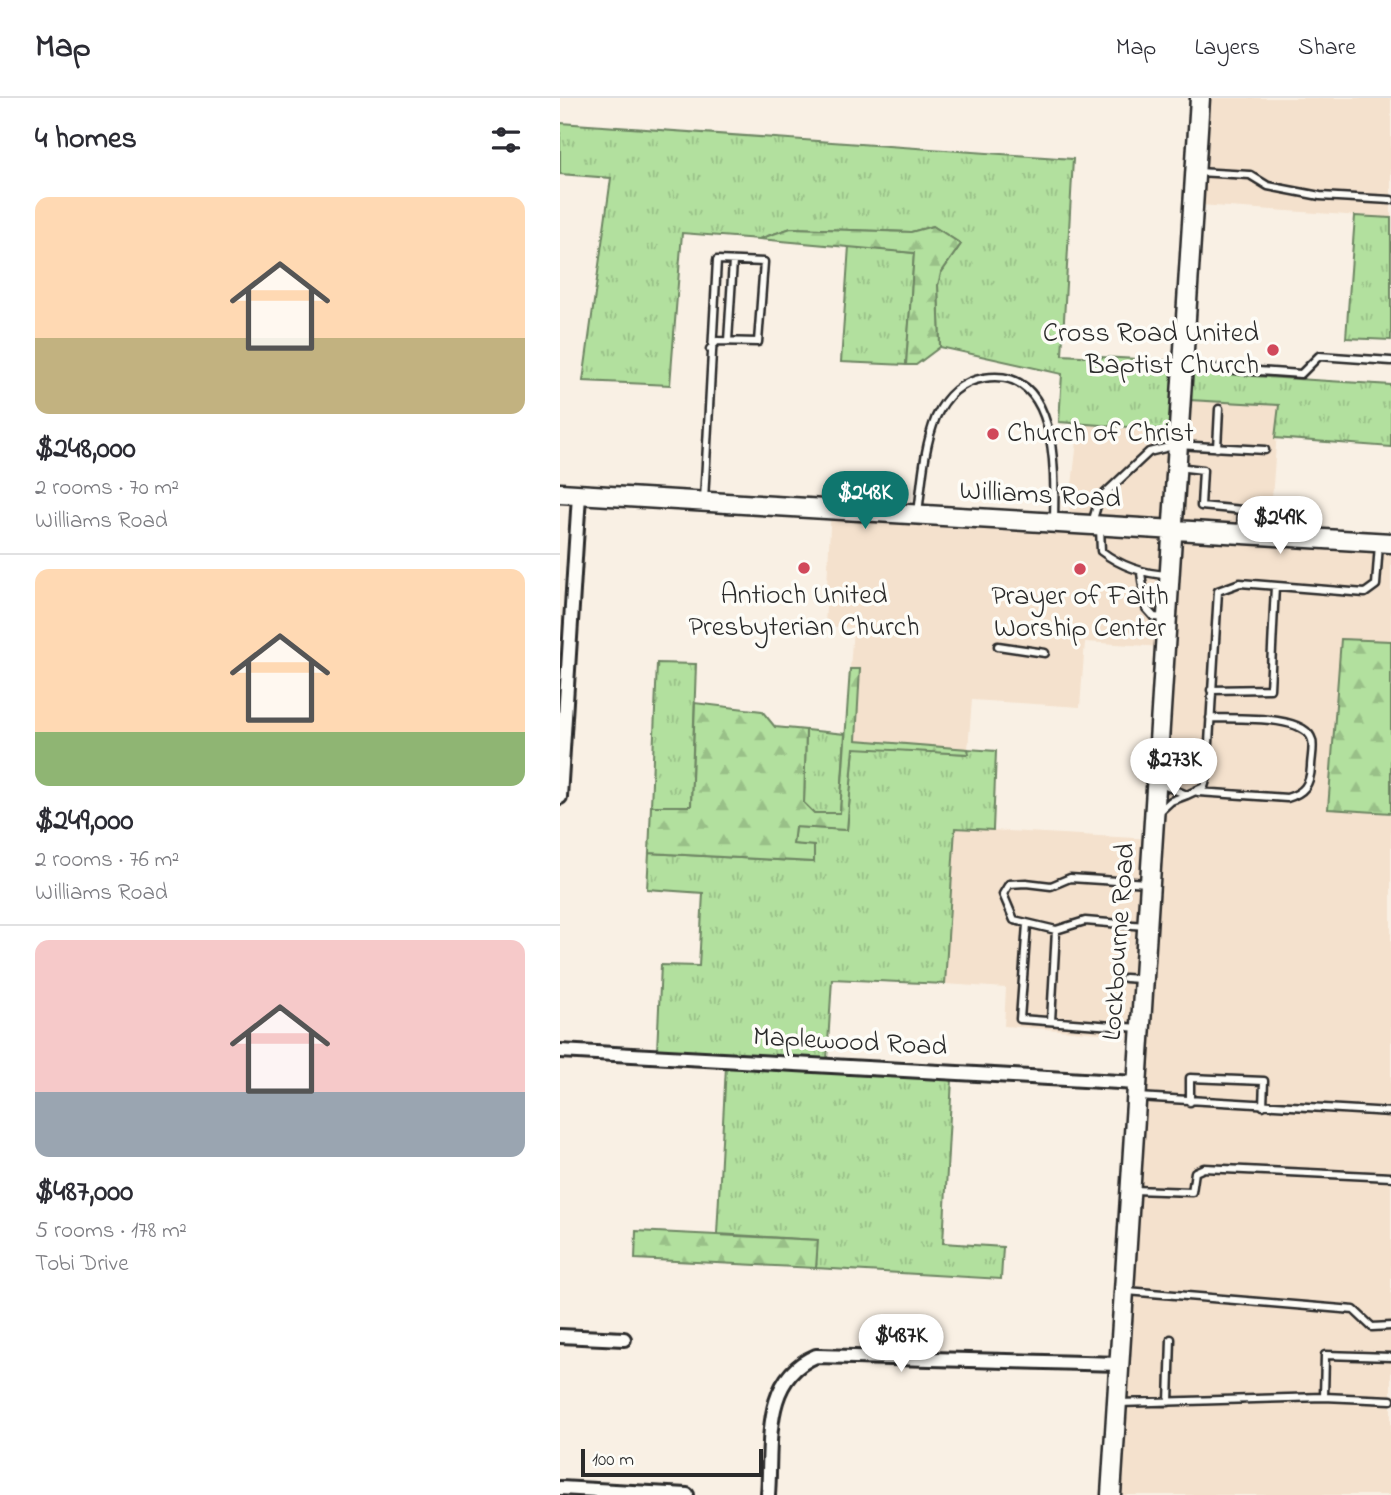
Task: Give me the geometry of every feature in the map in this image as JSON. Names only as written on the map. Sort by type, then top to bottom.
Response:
[{"type":"street","name":"Lockbourne Road","points":[[1111,1495],[1200,98]]},
{"type":"street","name":"Williams Road","points":[[560,494],[1385,543]]},
{"type":"street","points":[[560,797],[579,495]]},
{"type":"street","name":"Maplewood Road","points":[[560,1051],[1137,1090]]},
{"type":"street","points":[[560,1336],[624,1339]]},
{"type":"street","points":[[768,1495],[777,1394],[791,1371],[816,1356],[1120,1364]]},
{"type":"street","points":[[560,1488],[687,1495]]},
{"type":"lane","points":[[1195,172],[1250,175],[1268,186],[1320,196],[1391,200]]},
{"type":"lane","points":[[704,502],[710,349],[717,260],[764,262],[758,342],[717,341],[710,349]]},
{"type":"lane","points":[[728,341],[733,261]]},
{"type":"lane","points":[[1182,366],[1301,374],[1319,356],[1391,361]]},
{"type":"lane","points":[[918,515],[928,449],[936,418],[946,401],[963,384],[997,377],[1011,379],[1030,393],[1051,435],[1055,463],[1054,523]]},
{"type":"lane","points":[[1217,448],[1219,409]]},
{"type":"lane","points":[[1169,575],[1141,573],[1101,551],[1096,525],[1099,499],[1149,452],[1177,445],[1265,450]]},
{"type":"lane","points":[[1175,467],[1203,470],[1201,506],[1242,510],[1240,534]]},
{"type":"lane","points":[[1198,792],[1204,787],[1207,777],[1218,591],[1231,583],[1348,593],[1371,591],[1376,585],[1385,543]]},
{"type":"lane","points":[[1141,573],[1146,608],[1154,617],[1166,619]]},
{"type":"lane","points":[[1211,691],[1270,689],[1275,586]]},
{"type":"lane","points":[[998,646],[1045,653]]},
{"type":"lane","points":[[1154,816],[1171,802],[1198,792],[1287,799],[1300,794],[1310,782],[1312,741],[1306,729],[1285,721],[1210,718]]},
{"type":"lane","points":[[1156,782],[1187,795]]},
{"type":"lane","points":[[1147,926],[1085,921],[1056,930],[1027,924],[1014,920],[1003,894],[1009,884],[1051,886],[1070,878],[1150,883]]},
{"type":"lane","points":[[1027,924],[1020,1019],[1141,1028]]},
{"type":"lane","points":[[1051,1021],[1056,930]]},
{"type":"lane","points":[[1125,978],[1144,979]]},
{"type":"lane","points":[[1190,1102],[1190,1078],[1264,1081],[1263,1106]]},
{"type":"lane","points":[[1137,1090],[1190,1102],[1391,1112]]},
{"type":"lane","points":[[1131,1190],[1192,1192],[1195,1172],[1204,1168],[1391,1177]]},
{"type":"lane","points":[[1125,1291],[1354,1310],[1372,1326],[1391,1326]]},
{"type":"lane","points":[[1169,1402],[1171,1339]]},
{"type":"lane","points":[[1324,1397],[1325,1354],[1391,1357]]},
{"type":"lane","points":[[1117,1403],[1324,1397],[1391,1400]]},
{"type":"shaded area","points":[[1207,98],[1391,98],[1391,218],[1199,205]]},
{"type":"shaded area","points":[[1173,398],[1279,405],[1269,538],[1391,547],[1391,641],[1341,640],[1328,808],[1391,813],[1391,1495],[1110,1495],[1140,1036],[1004,1026],[1006,988],[945,984],[955,828],[1153,839],[1163,647],[1085,642],[1080,707],[972,700],[968,749],[855,740],[860,670],[850,669],[853,628],[825,626],[831,507],[1068,521],[1079,423],[1170,430]]},
{"type":"green space","points":[[560,123],[1073,159],[1062,355],[1176,361],[1170,430],[1059,422],[1062,374],[940,347],[938,285],[941,273],[961,244],[933,226],[911,232],[791,228],[759,239],[682,233],[670,385],[583,381],[611,178],[560,174]]},
{"type":"green space","points":[[1355,216],[1391,218],[1391,340],[1346,338]]},
{"type":"green space","points":[[933,226],[961,244],[941,273],[938,285],[940,347],[916,365],[906,365],[914,253],[759,239],[791,228],[911,232]]},
{"type":"green space","points":[[849,246],[914,253],[906,365],[841,362]]},
{"type":"green space","points":[[1190,372],[1391,385],[1391,447],[1275,438],[1279,405],[1189,400]]},
{"type":"green space","points":[[1341,639],[1391,641],[1391,813],[1328,809]]},
{"type":"green space","points":[[657,663],[696,664],[691,807],[651,806]]},
{"type":"green space","points":[[850,669],[860,669],[856,740],[968,749],[969,754],[854,748],[847,830],[795,827],[793,844],[814,846],[814,862],[649,853],[651,806],[691,806],[695,703],[762,711],[775,727],[806,730],[804,803],[814,813],[840,813]]},
{"type":"green space","points":[[806,730],[845,734],[840,814],[814,813],[804,803]]},
{"type":"green space","points":[[854,747],[968,754],[968,749],[996,751],[993,830],[955,828],[945,984],[832,979],[827,1060],[657,1051],[661,965],[699,966],[703,893],[647,889],[649,853],[813,862],[793,844],[795,827],[847,830]]},
{"type":"green space","points":[[726,1066],[952,1079],[943,1243],[1003,1247],[1001,1279],[816,1268],[817,1240],[717,1234]]},
{"type":"green space","points":[[636,1231],[818,1240],[816,1268],[635,1259]]},
{"type":"place","name":"Cross Road United Baptist Church","points":[[1273,350]]},
{"type":"place","name":"Church of Christ","points":[[993,434]]},
{"type":"place","name":"Antioch United Presbyterian Church","points":[[804,568]]},
{"type":"place","name":"Prayer of Faith Worship Center","points":[[1080,569]]}]
